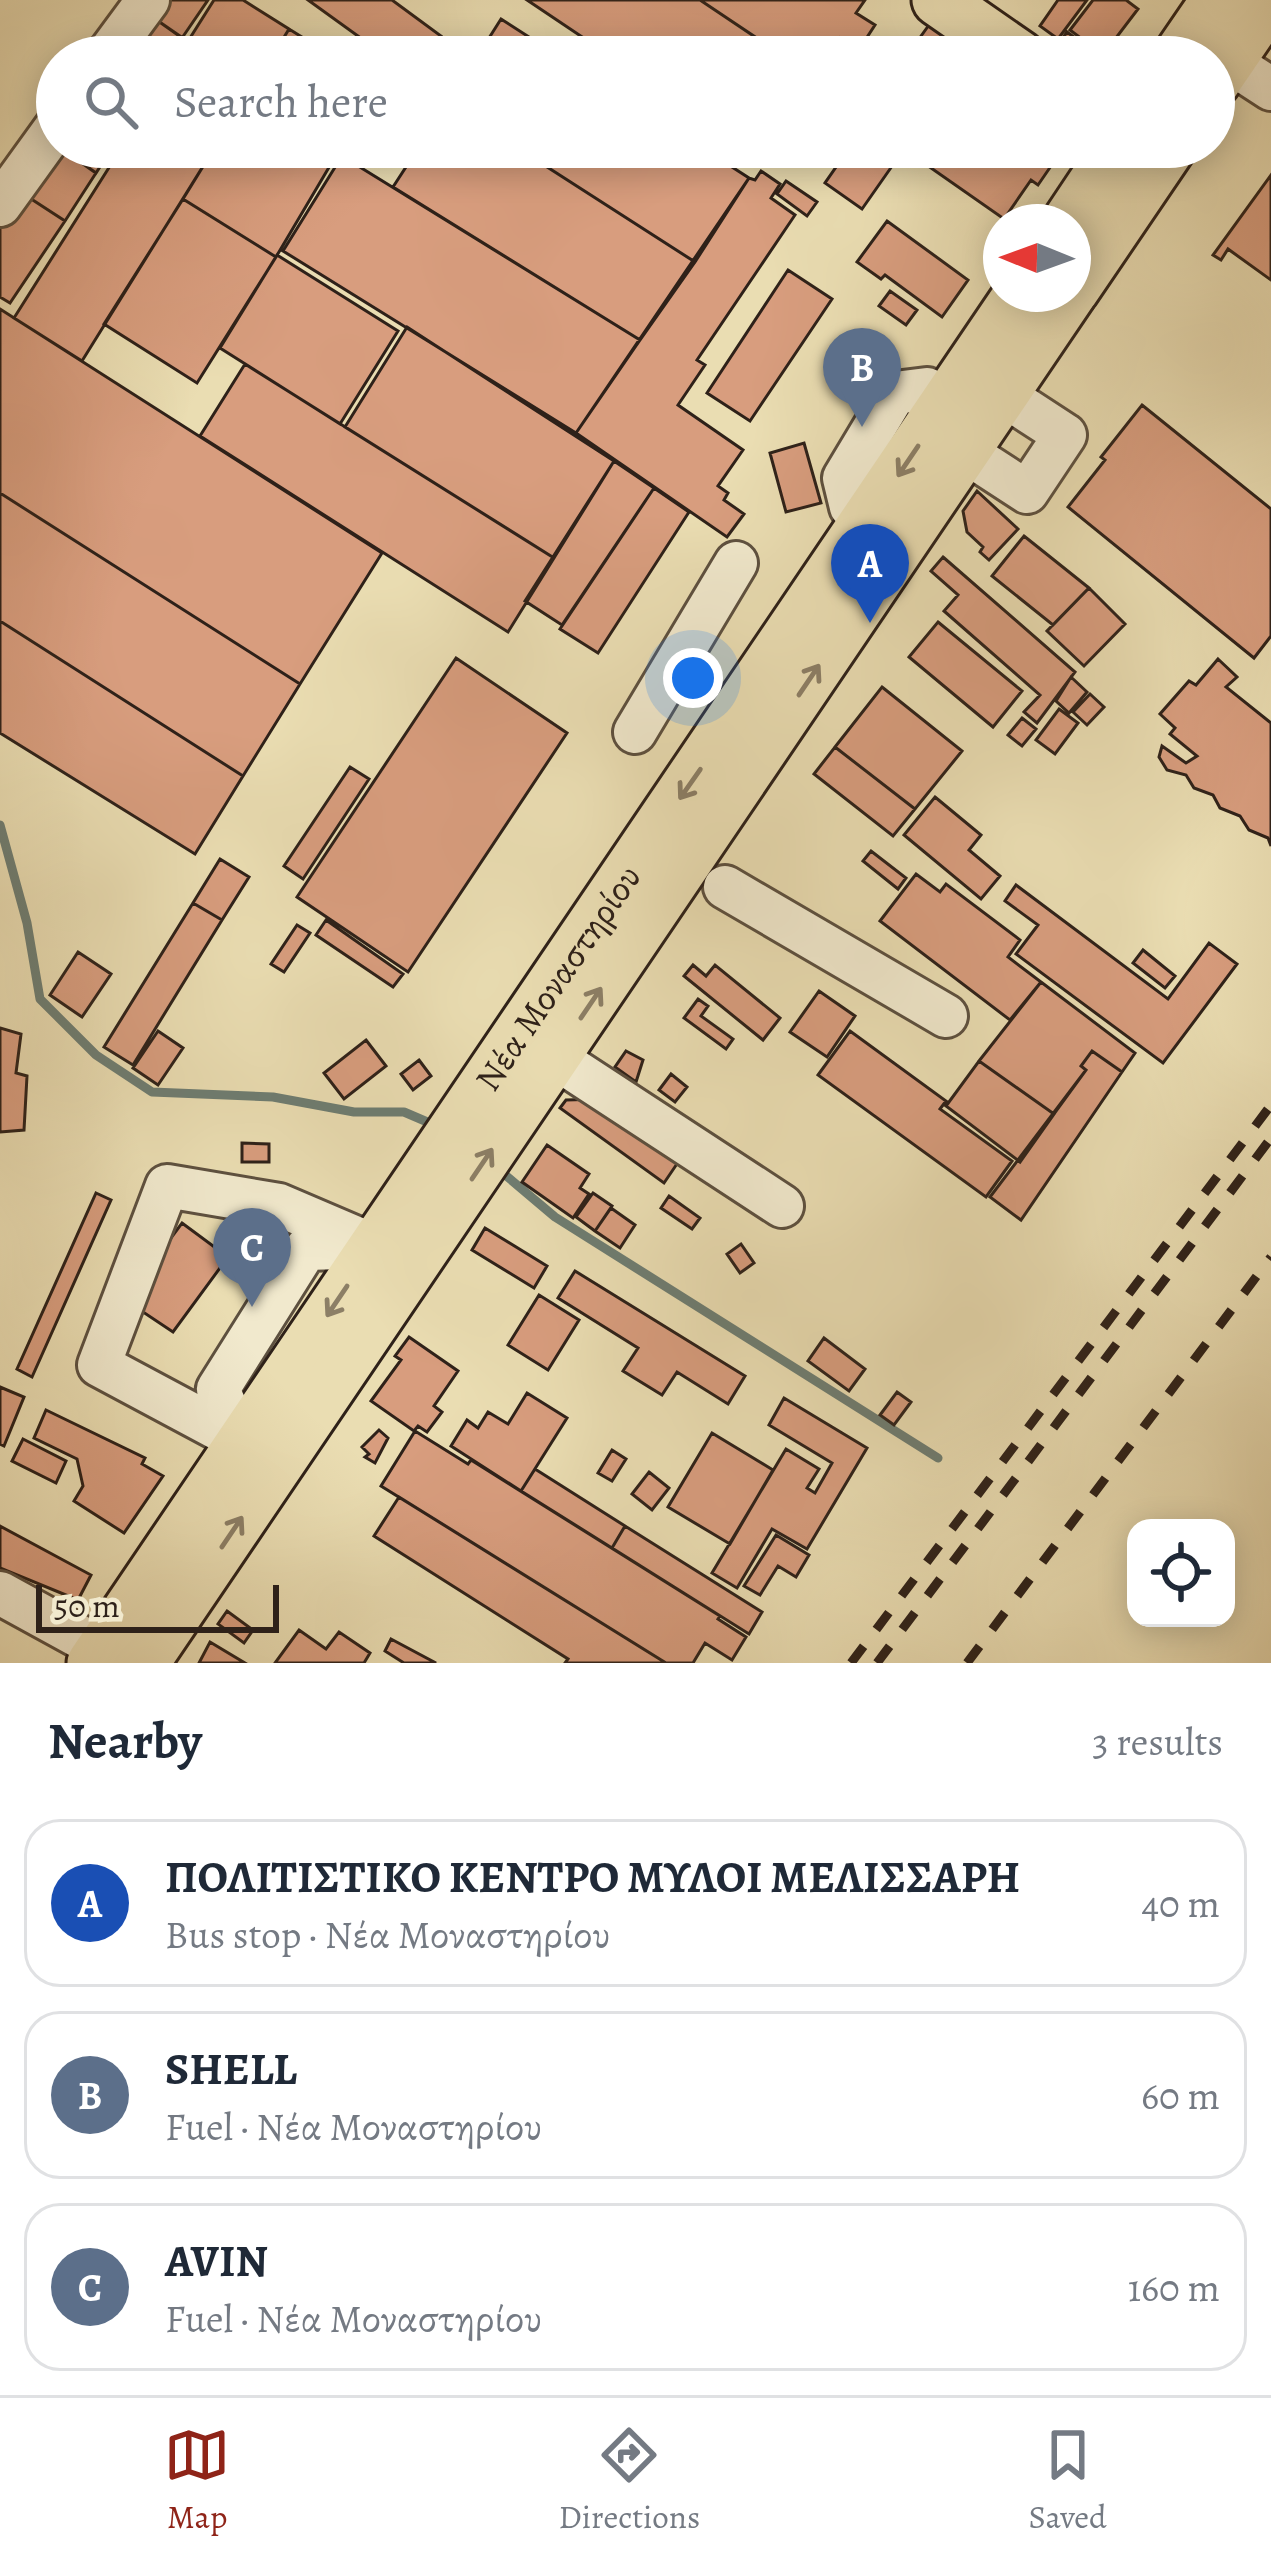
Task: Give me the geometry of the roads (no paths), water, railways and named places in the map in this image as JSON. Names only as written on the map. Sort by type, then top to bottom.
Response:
[{"type":"main road","points":[[938,0],[990,36]]},
{"type":"main road","points":[[1192,36],[1217,0]]},
{"type":"main road","points":[[1235,51],[1270,0]]},
{"type":"main road","name":"Νέα Μοναστηρίου","points":[[1089,204],[1130,168]]},
{"type":"main road","name":"Νέα Μοναστηρίου","points":[[1091,258],[1141,168]]},
{"type":"main road","name":"Νέα Μοναστηρίου","points":[[113,1658],[474,1095],[697,775],[1008,312]]},
{"type":"main road","name":"Νέα Μοναστηρίου","points":[[113,1658],[235,1426],[389,1231],[525,1100],[1023,408],[1064,312]]},
{"type":"street","points":[[121,36],[148,0]]},
{"type":"street","points":[[1235,77],[1271,89]]},
{"type":"street","points":[[0,205],[36,155]]},
{"type":"street","points":[[851,507],[844,478],[895,393],[927,389]]},
{"type":"street","points":[[984,465],[1027,491],[1053,454],[1065,435],[1023,408]]},
{"type":"street","points":[[634,732],[736,563]]},
{"type":"street","points":[[725,887],[946,1016]]},
{"type":"street","points":[[554,1057],[782,1206]]},
{"type":"street","points":[[235,1426],[99,1365],[166,1186],[279,1205],[389,1231]]},
{"type":"street","points":[[0,1593],[113,1658]]},
{"type":"waterway","points":[[0,825],[27,923],[40,999],[96,1055],[152,1092],[273,1097],[354,1112],[404,1112],[439,1127]]},
{"type":"waterway","points":[[497,1168],[555,1217],[938,1458]]},
{"type":"railway","points":[[851,1663],[1271,1105]]},
{"type":"railway","points":[[877,1663],[1271,1138]]},
{"type":"railway","points":[[967,1663],[1271,1257]]},
{"type":"place","name":"SHELL","points":[[862,427]]},
{"type":"place","name":"ΠΟΛΙΤΙΣΤΙΚΟ ΚΕΝΤΡΟ ΜΥΛΟΙ ΜΕΛΙΣΣΑΡΗ","points":[[870,623]]},
{"type":"place","name":"AVIN","points":[[252,1307]]}]
